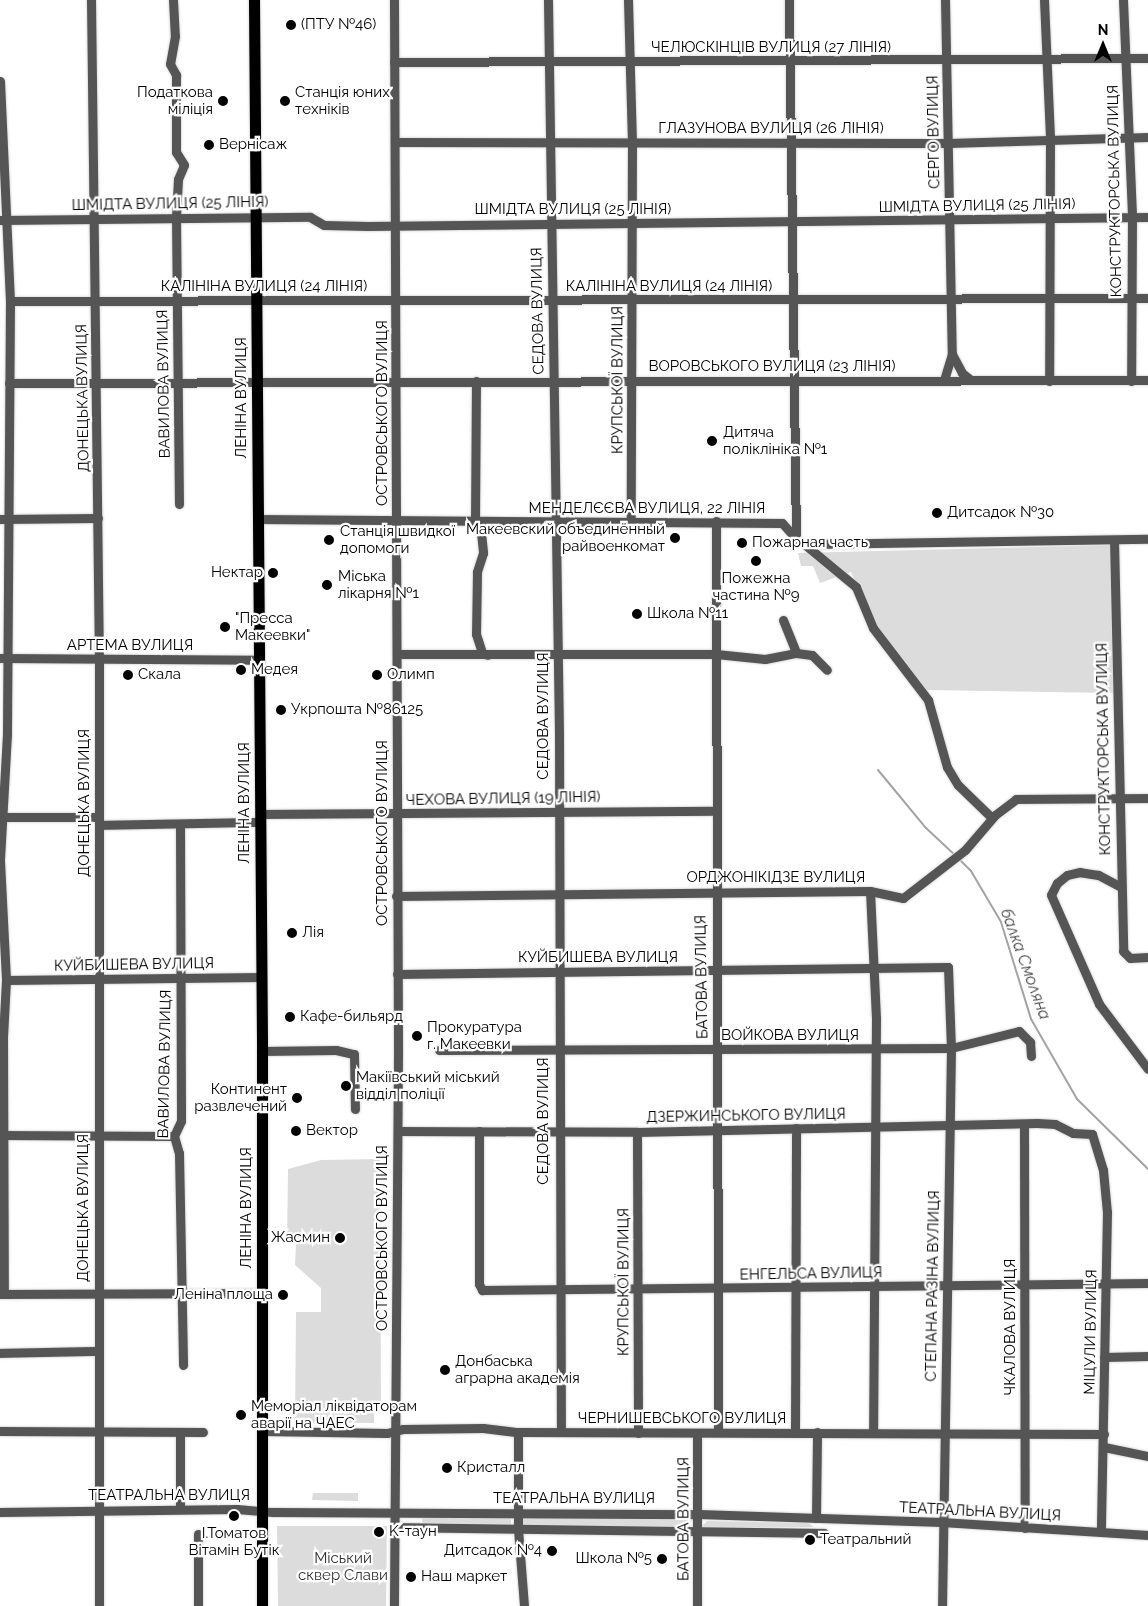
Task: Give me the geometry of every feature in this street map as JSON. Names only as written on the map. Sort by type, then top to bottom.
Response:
[{"type":"main road","name":"ЛЕНІНА ВУЛИЦЯ","points":[[254,0],[262,1051],[262,1606]]},
{"type":"street","name":"ДОНЕЦЬКА ВУЛИЦЯ","points":[[91,0],[98,382],[99,1606]]},
{"type":"street","name":"ВАВИЛОВА ВУЛИЦЯ","points":[[173,0],[175,36],[170,64],[176,75],[176,152],[184,165],[178,179],[176,218],[179,504]]},
{"type":"street","name":"ОСТРОВСЬКОГО ВУЛИЦЯ","points":[[394,0],[394,225],[397,382],[396,896],[398,1131],[394,1606]]},
{"type":"street","name":"СЕДОВА ВУЛИЦЯ","points":[[548,0],[557,656],[558,1287],[561,1432]]},
{"type":"street","name":"КРУПСЬКОЇ ВУЛИЦЯ","points":[[628,0],[632,143],[633,301],[631,521]]},
{"type":"street","points":[[789,0],[799,541],[1148,539]]},
{"type":"street","name":"СЕРГО ВУЛИЦЯ","points":[[944,380],[952,354],[945,0]]},
{"type":"street","points":[[1044,0],[1050,139],[1049,381]]},
{"type":"street","name":"КОНСТРУКТОРСЬКА ВУЛИЦЯ","points":[[1123,0],[1132,217],[1132,381]]},
{"type":"street","name":"ЧЕЛЮСКІНЦІВ ВУЛИЦЯ (27 ЛIНIЯ)","points":[[394,62],[947,61],[1048,58],[1125,60],[1148,58]]},
{"type":"street","points":[[0,81],[4,220],[10,301],[5,519],[3,817],[0,861],[6,980],[3,1038],[2,1294],[262,1294]]},
{"type":"street","name":"ГЛАЗУНОВА ВУЛИЦЯ (26 ЛIНIЯ)","points":[[395,142],[948,144],[1148,137]]},
{"type":"street","name":"ШМІДТА ВУЛИЦЯ (25 ЛIНIЯ)","points":[[4,220],[310,217],[324,226],[794,224],[1148,217]]},
{"type":"street","name":"КАЛІНІНА ВУЛИЦЯ (24 ЛIНIЯ)","points":[[10,301],[951,301],[1148,298]]},
{"type":"street","points":[[952,354],[962,373],[971,380]]},
{"type":"street","name":"ВОРОВСЬКОГО ВУЛИЦЯ (23 ЛIНIЯ)","points":[[9,383],[1148,380]]},
{"type":"street","points":[[476,381],[478,523],[483,553],[477,572],[476,634],[482,653],[492,656]]},
{"type":"street","points":[[5,519],[98,518]]},
{"type":"street","name":"МЕНДЕЛЄЄВА ВУЛИЦЯ, 22 ЛІНІЯ","points":[[258,519],[478,523],[716,521],[782,523],[799,541],[856,587],[873,628],[928,700],[947,767],[958,785],[992,818]]},
{"type":"street","name":"БАТОВА ВУЛИЦЯ","points":[[716,521],[715,971],[718,1432]]},
{"type":"street","name":"КОНСТРУКТОРСЬКА ВУЛИЦЯ","points":[[1114,540],[1118,799],[1125,956],[1148,957]]},
{"type":"street","points":[[783,620],[796,653]]},
{"type":"street","points":[[397,654],[492,656],[716,654],[766,660],[796,653],[812,655],[827,670]]},
{"type":"street","name":"АРТЕМА ВУЛИЦЯ","points":[[4,658],[259,660]]},
{"type":"street","name":"ОРДЖОНІКІДЗЕ ВУЛИЦЯ","points":[[396,896],[870,891],[902,898],[964,850],[992,818],[1016,799],[1148,798]]},
{"type":"street","name":"ЧЕХОВА ВУЛИЦЯ (19 ЛIНIЯ)","points":[[3,817],[180,824],[260,818],[397,814],[716,811]]},
{"type":"street","name":"ВАВИЛОВА ВУЛИЦЯ","points":[[180,824],[180,1121],[174,1136],[179,1153],[183,1365]]},
{"type":"street","points":[[1121,887],[1098,875],[1080,872],[1067,875],[1056,883],[1051,896],[1099,1004],[1148,1069]]},
{"type":"street","points":[[870,891],[874,968],[876,1127],[873,1433]]},
{"type":"street","name":"КУЙБИШЕВА ВУЛИЦЯ","points":[[397,974],[948,967]]},
{"type":"street","name":"СТЕПАНА РАЗІНА ВУЛИЦЯ","points":[[942,1606],[951,1048],[948,967]]},
{"type":"street","name":"КУЙБИШЕВА ВУЛИЦЯ","points":[[6,980],[261,977]]},
{"type":"street","name":"ВОЙКОВА ВУЛИЦЯ","points":[[439,1050],[875,1050],[951,1048],[1018,1031],[1030,1042],[1031,1056]]},
{"type":"street","points":[[262,1051],[336,1050],[354,1054],[355,1109]]},
{"type":"street","name":"ДЗЕРЖИНСЬКОГО ВУЛИЦЯ","points":[[398,1131],[558,1130],[637,1132],[1055,1124],[1073,1133],[1092,1134]]},
{"type":"street","name":"ЧКАЛОВА ВУЛИЦЯ","points":[[1024,1125],[1025,1528]]},
{"type":"street","points":[[795,1432],[796,1128]]},
{"type":"street","name":"ЕНГЕЛЬСА ВУЛИЦЯ","points":[[479,1131],[479,1284],[482,1290],[558,1287],[716,1289],[1148,1283]]},
{"type":"street","name":"КРУПСЬКОЇ ВУЛИЦЯ","points":[[637,1132],[638,1433]]},
{"type":"street","name":"МІЦУЛИ ВУЛИЦЯ","points":[[1092,1134],[1103,1170],[1107,1212],[1101,1532]]},
{"type":"street","points":[[3,1135],[174,1136]]},
{"type":"street","points":[[0,1353],[99,1351]]},
{"type":"street","points":[[1104,1357],[1148,1356]]},
{"type":"street","name":"ЧЕРНИШЕВСЬКОГО ВУЛИЦЯ","points":[[262,1430],[483,1428],[518,1432],[1104,1434]]},
{"type":"street","points":[[0,1431],[203,1432]]},
{"type":"street","points":[[180,1432],[180,1509]]},
{"type":"street","points":[[518,1432],[518,1529],[524,1606]]},
{"type":"street","points":[[816,1518],[817,1432]]},
{"type":"street","name":"БАТОВА ВУЛИЦЯ","points":[[697,1433],[697,1606]]},
{"type":"street","points":[[1104,1447],[1148,1456]]},
{"type":"street","name":"ТЕАТРАЛЬНА ВУЛИЦЯ","points":[[0,1512],[180,1509],[698,1514],[942,1522],[1148,1535]]},
{"type":"street","name":"ТЕАТРАЛЬНА ВУЛИЦЯ","points":[[394,1526],[824,1533]]},
{"type":"street","points":[[198,1534],[198,1606]]},
{"type":"green space","points":[[1111,545],[1113,693],[927,690],[884,640],[851,572],[820,583],[813,566],[801,566],[798,553]]},
{"type":"green space","points":[[380,1159],[381,1408],[374,1411],[374,1423],[295,1422],[296,1312],[321,1312],[321,1288],[295,1265],[296,1244],[287,1244],[288,1169],[321,1160]]},
{"type":"green space","points":[[313,1493],[358,1493],[358,1501],[312,1500]]},
{"type":"green space","points":[[511,1516],[511,1525],[423,1523],[422,1520],[423,1517]]},
{"type":"green space","points":[[521,1517],[690,1518],[692,1520],[687,1528],[523,1526]]},
{"type":"green space","points":[[707,1521],[808,1523],[814,1527],[700,1528]]},
{"type":"green space","name":"Міський сквер Слави","points":[[277,1526],[387,1526],[386,1606],[278,1606]]},
{"type":"waterway","name":"балка Смоляна","points":[[878,770],[926,828],[954,854]]},
{"type":"waterway","name":"балка Смоляна","points":[[959,859],[971,871],[1001,922],[1031,1019],[1077,1099],[1148,1169]]},
{"type":"place","name":"(ПТУ №46)","points":[[291,25]]},
{"type":"place","name":"Податкова міліція","points":[[223,101]]},
{"type":"place","name":"Станція юних техніків","points":[[285,101]]},
{"type":"place","name":"Вернісаж","points":[[209,145]]},
{"type":"place","name":"Дитяча поліклініка №1","points":[[712,441]]},
{"type":"place","name":"Дитсадок №30","points":[[937,513]]},
{"type":"place","name":"Макеевский объединённый райвоенкомат","points":[[675,538]]},
{"type":"place","name":"Станція швидкої допомоги","points":[[329,540]]},
{"type":"place","name":"Пожарная часть","points":[[742,543]]},
{"type":"place","name":"Пожежна частина №9","points":[[756,561]]},
{"type":"place","name":"Нектар","points":[[273,573]]},
{"type":"place","name":"Міська лікарня №1","points":[[327,585]]},
{"type":"place","name":"Школа №11","points":[[637,614]]},
{"type":"place","name":"\"Пресса Макеевки\"","points":[[225,627]]},
{"type":"place","name":"Медея","points":[[241,670]]},
{"type":"place","name":"Скала","points":[[128,675]]},
{"type":"place","name":"Олимп","points":[[377,675]]},
{"type":"place","name":"Укрпошта №86125","points":[[281,710]]},
{"type":"place","name":"Лія","points":[[292,933]]},
{"type":"place","name":"Кафе-бильярд","points":[[290,1017]]},
{"type":"place","name":"Прокуратура г. Макеевки","points":[[417,1036]]},
{"type":"place","name":"Макіївський міський відділ поліції","points":[[346,1086]]},
{"type":"place","name":"Континент развлечений","points":[[297,1098]]},
{"type":"place","name":"Вектор","points":[[296,1131]]},
{"type":"place","name":"Жасмин","points":[[340,1238]]},
{"type":"place","name":"Леніна площа","points":[[283,1295]]},
{"type":"place","name":"Донбаська аграрна академія","points":[[445,1370]]},
{"type":"place","name":"Меморіал ліквідаторам аварії на ЧАЕС","points":[[241,1415]]},
{"type":"place","name":"Кристалл","points":[[447,1468]]},
{"type":"place","name":"І.Томатов Вітамін Бутік","points":[[234,1516]]},
{"type":"place","name":"K-таун","points":[[379,1532]]},
{"type":"place","name":"Театральний","points":[[810,1540]]},
{"type":"place","name":"Дитсадок №4","points":[[552,1551]]},
{"type":"place","name":"Школа №5","points":[[662,1559]]},
{"type":"place","name":"Наш маркет","points":[[411,1577]]}]
